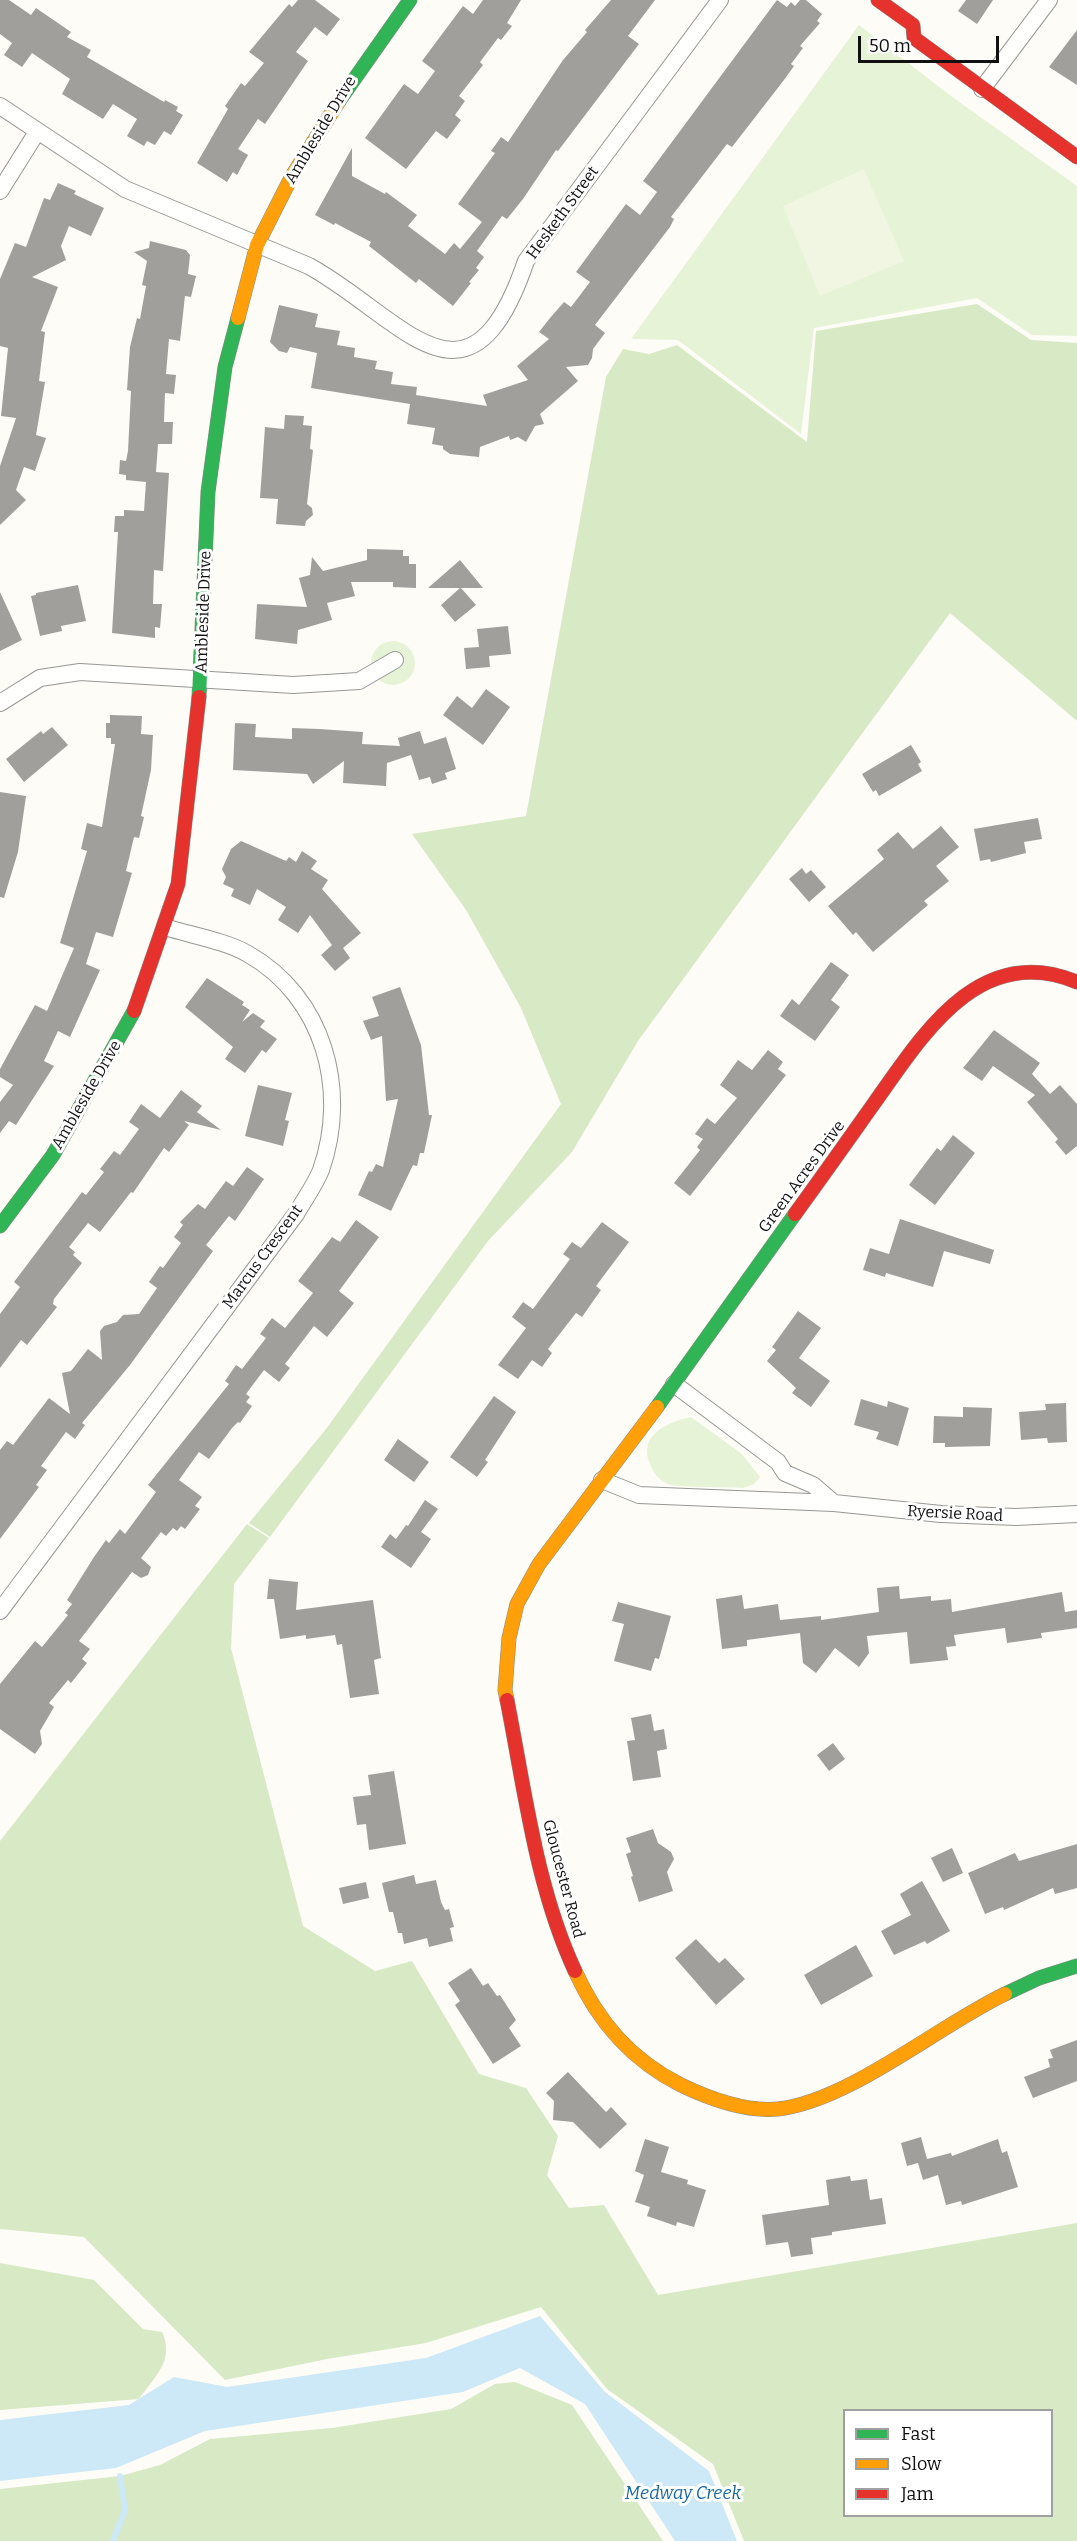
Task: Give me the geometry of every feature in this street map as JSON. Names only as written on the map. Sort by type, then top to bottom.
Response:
[{"type":"street","name":"Ambleside Drive","points":[[0,1226],[53,1155],[133,1014],[178,885],[201,679],[208,492],[225,367],[257,245],[292,176],[352,79],[410,0]]},
{"type":"street","name":"Hesketh Street","points":[[0,106],[125,189],[309,267],[337,282],[421,343],[449,352],[468,348],[484,339],[498,320],[520,280],[526,261],[720,0]]},
{"type":"street","points":[[878,0],[923,27],[914,38],[986,79],[1053,132],[1077,157]]},
{"type":"street","points":[[986,79],[1050,0]]},
{"type":"street","points":[[0,191],[37,132]]},
{"type":"street","points":[[1053,132],[1077,142]]},
{"type":"street","points":[[0,703],[40,678],[80,672],[292,685],[359,681],[395,660]]},
{"type":"street","name":"Marcus Crescent","points":[[0,1611],[296,1214],[320,1171],[332,1130],[334,1092],[330,1064],[318,1030],[299,998],[273,972],[246,953],[165,927]]},
{"type":"street","name":"Green Acres Drive","points":[[602,1480],[674,1384],[923,1035],[948,1008],[974,989],[1005,975],[1038,972],[1077,982]]},
{"type":"street","points":[[674,1384],[778,1462],[785,1473],[813,1485],[834,1503]]},
{"type":"street","name":"Ryersie Road","points":[[602,1480],[639,1495],[834,1503],[941,1514],[1016,1517],[1077,1514]]},
{"type":"street","name":"Gloucester Road","points":[[602,1480],[539,1564],[517,1604],[509,1638],[506,1690],[539,1862],[561,1941],[588,2000],[607,2028],[637,2058],[670,2080],[708,2098],[745,2107],[777,2109],[841,2089],[957,2018],[1039,1978],[1077,1966]]},
{"type":"green space","points":[[859,25],[951,96],[1077,186],[1077,336],[1032,335],[977,298],[814,328],[801,434],[678,340],[631,339]]},
{"type":"green space","points":[[864,169],[904,261],[820,296],[783,206]]},
{"type":"green space","points":[[977,304],[1031,340],[1077,343],[1077,721],[950,613],[638,1041],[572,1152],[488,1241],[270,1537],[249,1523],[326,1429],[561,1104],[521,1008],[466,910],[412,834],[526,816],[606,377],[623,349],[649,354],[677,345],[807,442],[816,331]]},
{"type":"green space","points":[[393,641],[408,648],[415,663],[408,678],[393,685],[378,678],[371,663],[378,648]]},
{"type":"green space","points":[[691,1417],[742,1454],[760,1477],[754,1484],[743,1488],[683,1486],[665,1483],[659,1478],[651,1467],[647,1454],[651,1438],[664,1426]]},
{"type":"green space","points":[[247,1524],[269,1538],[234,1584],[231,1648],[303,1926],[375,1971],[412,1961],[479,2074],[526,2088],[558,2136],[547,2175],[569,2208],[604,2205],[658,2295],[1077,2223],[1077,2541],[744,2541],[713,2464],[607,2389],[541,2307],[426,2343],[327,2359],[225,2380],[84,2237],[0,2229],[0,1841]]},
{"type":"green space","points":[[0,2263],[94,2280],[143,2329],[162,2332],[166,2351],[165,2359],[157,2375],[139,2399],[0,2410]]},
{"type":"green space","points":[[515,2382],[572,2405],[663,2541],[0,2541],[0,2489],[120,2476],[160,2465],[210,2439],[332,2428],[451,2409],[495,2384]]},
{"type":"water","name":"Medway Creek","points":[[540,2316],[605,2392],[709,2471],[737,2541],[675,2541],[585,2404],[520,2368],[463,2392],[205,2431],[116,2468],[0,2481],[0,2420],[129,2405],[174,2377],[227,2387],[426,2358]]},
{"type":"building","points":[[0,0],[9,0],[31,15],[36,8],[71,32],[67,37],[91,50],[87,57],[164,102],[165,100],[178,107],[176,111],[183,115],[171,135],[164,131],[155,145],[147,141],[144,146],[127,136],[137,119],[113,104],[103,119],[62,94],[70,79],[32,53],[22,67],[4,55],[12,43],[0,34]]},
{"type":"building","points":[[298,0],[315,0],[340,19],[327,36],[315,27],[296,52],[308,61],[265,124],[258,119],[238,149],[248,155],[237,175],[233,172],[227,182],[197,163],[228,109],[225,106],[241,83],[245,86],[264,63],[249,52],[289,4],[292,7]]},
{"type":"building","points":[[483,0],[521,0],[507,23],[512,26],[501,40],[498,38],[480,62],[483,65],[459,96],[465,101],[455,115],[461,120],[447,139],[436,131],[406,169],[365,138],[404,84],[418,94],[435,71],[422,61],[463,6],[473,14]]},
{"type":"building","points":[[611,0],[655,0],[628,36],[639,44],[558,151],[556,150],[523,199],[507,219],[502,216],[477,251],[484,257],[476,268],[479,270],[453,306],[419,279],[416,283],[369,246],[371,242],[315,215],[352,148],[352,176],[385,194],[386,192],[417,215],[408,226],[445,254],[454,243],[460,249],[482,222],[458,204],[495,153],[491,151],[501,137],[508,142],[563,60]]},
{"type":"building","points":[[777,0],[787,7],[791,2],[795,6],[800,0],[806,0],[822,14],[817,21],[820,23],[800,46],[803,48],[791,64],[794,66],[784,80],[732,147],[727,144],[671,217],[674,219],[670,227],[595,325],[605,333],[593,349],[588,365],[566,367],[578,381],[540,414],[544,424],[535,426],[526,442],[518,437],[510,440],[509,436],[480,447],[479,457],[450,454],[443,449],[443,446],[432,444],[435,428],[407,424],[410,404],[311,388],[317,353],[290,347],[287,353],[279,351],[270,342],[279,305],[318,314],[315,327],[340,331],[337,345],[355,348],[354,357],[377,361],[375,369],[393,372],[391,384],[417,387],[416,395],[487,406],[483,395],[528,380],[517,366],[549,339],[539,332],[550,318],[564,302],[571,307],[590,282],[576,272],[626,204],[640,215],[657,192],[643,181]]},
{"type":"building","points":[[966,0],[993,0],[977,24],[958,11]]},
{"type":"building","points":[[1077,30],[1077,85],[1049,67]]},
{"type":"building","points":[[58,183],[76,191],[74,194],[104,208],[91,236],[69,226],[61,246],[66,260],[32,277],[58,287],[41,331],[45,332],[39,381],[45,382],[36,435],[46,438],[35,471],[24,467],[16,490],[26,500],[0,525],[0,466],[16,418],[1,416],[8,348],[0,346],[0,279],[15,243],[26,247],[44,198],[50,200]]},
{"type":"building","points":[[150,241],[186,250],[190,255],[188,274],[196,276],[191,297],[185,296],[180,341],[169,339],[166,374],[176,375],[174,394],[165,393],[164,422],[173,422],[172,444],[158,444],[156,472],[169,473],[163,571],[154,570],[153,604],[162,604],[160,628],[155,627],[155,638],[112,633],[118,532],[114,532],[115,516],[124,516],[124,510],[144,511],[146,482],[126,480],[126,475],[119,474],[120,460],[126,461],[128,451],[131,391],[127,390],[130,347],[137,318],[140,319],[146,286],[142,285],[147,261],[134,252],[149,248]]},
{"type":"building","points":[[285,415],[304,416],[303,425],[312,426],[310,449],[313,450],[307,504],[312,508],[313,515],[306,521],[305,526],[276,524],[278,499],[260,498],[265,427],[284,429]]},
{"type":"building","points":[[367,549],[403,550],[403,556],[409,556],[409,564],[416,564],[416,588],[393,587],[393,582],[351,582],[355,596],[327,603],[332,620],[298,630],[297,644],[255,639],[257,604],[307,607],[299,578],[310,575],[312,557],[323,571],[367,560]]},
{"type":"building","points":[[460,560],[483,588],[461,588],[476,605],[455,622],[441,605],[460,588],[428,588]]},
{"type":"building","points":[[78,585],[86,621],[61,626],[62,631],[40,636],[31,596]]},
{"type":"building","points":[[0,592],[22,640],[0,651]]},
{"type":"building","points":[[508,626],[511,654],[489,656],[490,667],[466,669],[464,648],[479,647],[477,629]]},
{"type":"building","points":[[486,689],[510,707],[483,745],[443,715],[457,696],[472,708]]},
{"type":"building","points":[[110,715],[142,716],[141,734],[153,735],[151,770],[141,816],[144,817],[139,838],[134,837],[126,871],[132,873],[113,937],[96,932],[86,964],[100,970],[70,1037],[58,1031],[44,1061],[54,1066],[16,1125],[9,1121],[0,1133],[0,1102],[13,1085],[0,1077],[0,1069],[35,1005],[47,1011],[74,948],[60,943],[87,851],[81,849],[87,823],[102,827],[115,744],[111,744],[111,738],[106,738],[106,723],[110,723]]},
{"type":"building","points":[[235,723],[256,724],[255,737],[292,739],[292,728],[319,729],[363,732],[362,744],[400,746],[398,738],[420,731],[424,744],[446,737],[456,769],[445,773],[447,779],[432,784],[430,777],[419,780],[411,755],[387,763],[386,786],[343,783],[344,761],[313,784],[307,774],[233,770]]},
{"type":"building","points":[[52,727],[68,745],[24,782],[6,759],[41,731],[43,734]]},
{"type":"building","points":[[911,745],[921,762],[918,764],[922,771],[879,796],[876,790],[873,792],[862,774]]},
{"type":"building","points":[[0,792],[26,796],[18,852],[4,898],[0,897]]},
{"type":"building","points":[[1038,818],[1042,839],[1024,842],[1026,853],[991,862],[990,859],[980,861],[974,829]]},
{"type":"building","points":[[941,826],[959,847],[936,866],[949,881],[924,901],[928,905],[873,952],[856,932],[853,935],[828,906],[884,859],[877,850],[898,832],[913,849]]},
{"type":"building","points":[[241,841],[286,861],[289,857],[296,862],[302,851],[317,861],[311,869],[328,880],[322,889],[361,933],[343,948],[350,958],[335,971],[321,955],[332,945],[310,915],[298,933],[278,920],[286,907],[257,889],[250,905],[231,896],[234,889],[223,884],[226,877],[222,869],[231,849]]},
{"type":"building","points":[[802,868],[806,874],[811,870],[826,887],[809,902],[789,879]]},
{"type":"building","points":[[831,962],[849,975],[831,1000],[840,1007],[815,1041],[780,1016],[792,999],[799,1005]]},
{"type":"building","points":[[207,978],[244,1002],[242,1005],[250,1010],[242,1022],[253,1013],[265,1021],[260,1027],[277,1039],[266,1053],[262,1050],[245,1073],[225,1059],[233,1047],[185,1007]]},
{"type":"building","points":[[400,987],[421,1045],[429,1115],[432,1115],[424,1153],[420,1153],[417,1166],[413,1165],[391,1211],[358,1195],[369,1171],[372,1172],[376,1164],[383,1167],[398,1099],[386,1101],[382,1036],[371,1040],[363,1021],[379,1016],[372,997]]},
{"type":"building","points":[[994,1030],[1040,1063],[1032,1074],[1050,1094],[1060,1085],[1077,1104],[1077,1146],[1066,1155],[1055,1142],[1058,1139],[1027,1102],[1035,1095],[993,1066],[982,1081],[963,1068]]},
{"type":"building","points":[[768,1050],[783,1062],[778,1069],[786,1075],[690,1196],[674,1183],[700,1150],[697,1147],[703,1139],[695,1134],[707,1118],[715,1124],[737,1098],[720,1085],[738,1060],[752,1070]]},
{"type":"building","points":[[258,1085],[292,1093],[285,1120],[289,1121],[283,1146],[245,1136]]},
{"type":"building","points":[[181,1090],[202,1106],[197,1112],[221,1130],[184,1121],[189,1125],[169,1152],[164,1148],[133,1193],[131,1192],[100,1232],[88,1223],[69,1247],[75,1252],[73,1255],[82,1263],[54,1299],[53,1304],[57,1307],[27,1345],[21,1340],[0,1368],[0,1314],[20,1287],[14,1282],[82,1192],[86,1195],[104,1172],[100,1169],[114,1151],[120,1155],[139,1129],[129,1122],[141,1104],[160,1118]]},
{"type":"building","points":[[953,1135],[975,1153],[935,1205],[909,1185],[937,1148],[941,1151]]},
{"type":"building","points":[[247,1167],[264,1179],[235,1221],[229,1216],[206,1245],[213,1251],[130,1365],[82,1423],[85,1425],[75,1439],[66,1432],[41,1466],[47,1470],[36,1485],[39,1487],[0,1539],[0,1450],[7,1441],[13,1445],[49,1398],[70,1414],[62,1373],[71,1371],[88,1349],[102,1360],[100,1331],[104,1326],[117,1322],[123,1315],[139,1314],[157,1288],[149,1282],[160,1266],[163,1268],[181,1243],[174,1237],[183,1225],[180,1222],[198,1204],[205,1209],[226,1181],[233,1186]]},
{"type":"building","points":[[900,1219],[994,1250],[990,1264],[944,1251],[933,1287],[886,1273],[885,1277],[863,1270],[870,1248],[889,1254]]},
{"type":"building","points":[[356,1220],[379,1237],[339,1291],[354,1303],[327,1337],[314,1326],[285,1364],[290,1368],[279,1382],[264,1370],[246,1394],[250,1397],[246,1402],[252,1406],[240,1423],[238,1422],[232,1428],[209,1459],[199,1452],[179,1480],[202,1497],[195,1506],[200,1509],[185,1529],[181,1526],[177,1531],[173,1528],[166,1536],[161,1532],[141,1558],[151,1567],[148,1575],[141,1578],[132,1572],[79,1641],[90,1649],[82,1659],[87,1663],[71,1683],[68,1680],[49,1703],[54,1707],[40,1731],[42,1744],[35,1754],[0,1729],[0,1684],[35,1641],[42,1647],[68,1615],[65,1613],[72,1604],[67,1600],[106,1540],[109,1543],[120,1529],[125,1534],[156,1492],[148,1485],[229,1384],[225,1381],[236,1365],[242,1369],[266,1338],[260,1334],[272,1318],[285,1328],[313,1293],[298,1281],[332,1237],[340,1242]]},
{"type":"building","points":[[602,1222],[629,1242],[596,1286],[601,1290],[582,1317],[576,1313],[548,1349],[552,1353],[542,1367],[532,1360],[518,1379],[498,1365],[526,1328],[512,1317],[523,1302],[533,1309],[570,1259],[563,1254],[572,1242],[581,1248]]},
{"type":"building","points":[[798,1311],[821,1328],[799,1358],[830,1381],[811,1407],[792,1393],[796,1388],[767,1361],[776,1350],[772,1347]]},
{"type":"building","points":[[494,1396],[516,1412],[485,1460],[488,1462],[477,1477],[450,1457]]},
{"type":"building","points":[[861,1399],[887,1407],[888,1401],[909,1408],[898,1446],[876,1439],[879,1432],[854,1425]]},
{"type":"building","points":[[1066,1403],[1067,1442],[1048,1443],[1047,1438],[1021,1440],[1019,1412],[1046,1410],[1045,1404]]},
{"type":"building","points":[[963,1407],[992,1408],[990,1446],[945,1447],[945,1443],[933,1443],[934,1416],[963,1417]]},
{"type":"building","points":[[398,1439],[429,1462],[414,1482],[384,1460]]},
{"type":"building","points":[[425,1500],[438,1509],[421,1532],[431,1539],[411,1568],[381,1547],[390,1534],[396,1539],[406,1525],[408,1526]]},
{"type":"building","points":[[269,1579],[298,1582],[296,1610],[373,1600],[381,1658],[374,1660],[379,1694],[350,1698],[342,1644],[337,1645],[335,1635],[306,1639],[306,1635],[280,1639],[274,1599],[267,1599]]},
{"type":"building","points":[[899,1586],[900,1599],[931,1596],[931,1601],[951,1599],[952,1612],[1062,1592],[1065,1612],[1077,1610],[1077,1628],[1041,1633],[1042,1638],[1007,1643],[1005,1628],[954,1635],[956,1646],[946,1647],[948,1660],[910,1664],[907,1632],[867,1636],[869,1653],[859,1667],[835,1648],[816,1673],[803,1663],[800,1633],[747,1640],[747,1646],[722,1649],[716,1599],[742,1595],[744,1609],[778,1604],[780,1620],[821,1616],[821,1620],[879,1612],[877,1588]]},
{"type":"building","points":[[618,1602],[671,1616],[659,1659],[655,1658],[651,1671],[614,1661],[624,1624],[612,1621]]},
{"type":"building","points":[[651,1714],[654,1731],[664,1729],[667,1749],[657,1751],[661,1777],[633,1781],[627,1741],[635,1740],[631,1718]]},
{"type":"building","points":[[833,1743],[845,1759],[829,1771],[817,1755]]},
{"type":"building","points":[[394,1771],[406,1844],[369,1850],[366,1824],[357,1825],[353,1797],[371,1795],[368,1775]]},
{"type":"building","points":[[653,1829],[658,1843],[671,1852],[674,1859],[667,1872],[673,1891],[639,1902],[626,1854],[631,1852],[626,1838]]},
{"type":"building","points":[[1077,1844],[1077,1888],[1055,1894],[1053,1888],[1004,1910],[1003,1907],[985,1914],[968,1873],[1015,1853],[1019,1861]]},
{"type":"building","points":[[952,1848],[963,1873],[943,1882],[931,1858]]},
{"type":"building","points":[[414,1875],[416,1884],[436,1880],[441,1902],[445,1910],[449,1909],[454,1927],[450,1928],[453,1941],[429,1947],[427,1938],[404,1944],[402,1933],[398,1933],[393,1912],[389,1912],[382,1883]]},
{"type":"building","points":[[922,1881],[950,1931],[927,1944],[925,1941],[894,1955],[881,1931],[911,1915],[900,1894]]},
{"type":"building","points":[[366,1882],[369,1898],[343,1904],[339,1888]]},
{"type":"building","points":[[696,1939],[719,1963],[725,1958],[745,1979],[716,2005],[675,1958]]},
{"type":"building","points":[[856,1945],[873,1976],[821,2005],[804,1975]]},
{"type":"building","points":[[471,1968],[483,1986],[488,1983],[497,1996],[500,1995],[516,2020],[509,2028],[521,2046],[493,2064],[455,2005],[460,2001],[448,1983]]},
{"type":"building","points":[[1077,2040],[1077,2081],[1033,2098],[1024,2077],[1050,2067],[1048,2059],[1053,2058],[1050,2050]]},
{"type":"building","points":[[568,2072],[606,2112],[611,2107],[627,2124],[600,2149],[573,2122],[553,2120],[554,2101],[546,2093]]},
{"type":"building","points":[[921,2137],[927,2159],[951,2153],[952,2156],[998,2139],[1002,2153],[1007,2151],[1018,2187],[962,2205],[961,2201],[946,2205],[938,2175],[923,2180],[918,2163],[907,2166],[901,2143]]},
{"type":"building","points":[[645,2139],[669,2147],[661,2172],[688,2180],[687,2184],[706,2190],[694,2227],[677,2222],[676,2226],[647,2216],[650,2207],[635,2202],[644,2175],[635,2171]]},
{"type":"building","points":[[850,2176],[851,2181],[867,2179],[870,2200],[882,2198],[886,2224],[832,2232],[832,2235],[811,2238],[813,2254],[791,2257],[788,2242],[766,2245],[762,2215],[829,2205],[826,2180]]},
{"type":"waterway","points":[[113,2541],[125,2510],[120,2476]]},
{"type":"traffic: fast","points":[[339,101],[410,0]]},
{"type":"traffic: fast","points":[[199,697],[208,492],[225,367],[238,318]]},
{"type":"traffic: fast","points":[[0,1226],[53,1155],[134,1011]]},
{"type":"traffic: fast","points":[[657,1407],[795,1214]]},
{"type":"traffic: fast","points":[[1005,1994],[1039,1978],[1077,1966]]},
{"type":"traffic: slow","points":[[238,318],[257,245],[292,176],[339,101]]},
{"type":"traffic: slow","points":[[507,1700],[505,1690],[509,1638],[517,1604],[539,1564],[657,1407]]},
{"type":"traffic: slow","points":[[575,1971],[605,2023],[647,2064],[681,2085],[704,2095],[740,2106],[766,2109],[778,2109],[805,2103],[834,2092],[863,2078],[1005,1994]]},
{"type":"traffic: jam","points":[[878,0],[913,25],[914,38],[1077,157]]},
{"type":"traffic: jam","points":[[134,1011],[178,884],[199,697]]},
{"type":"traffic: jam","points":[[795,1214],[913,1050],[934,1024],[957,1002],[982,985],[1011,974],[1042,973],[1077,982]]},
{"type":"traffic: jam","points":[[507,1700],[541,1872],[550,1906],[575,1971]]}]
